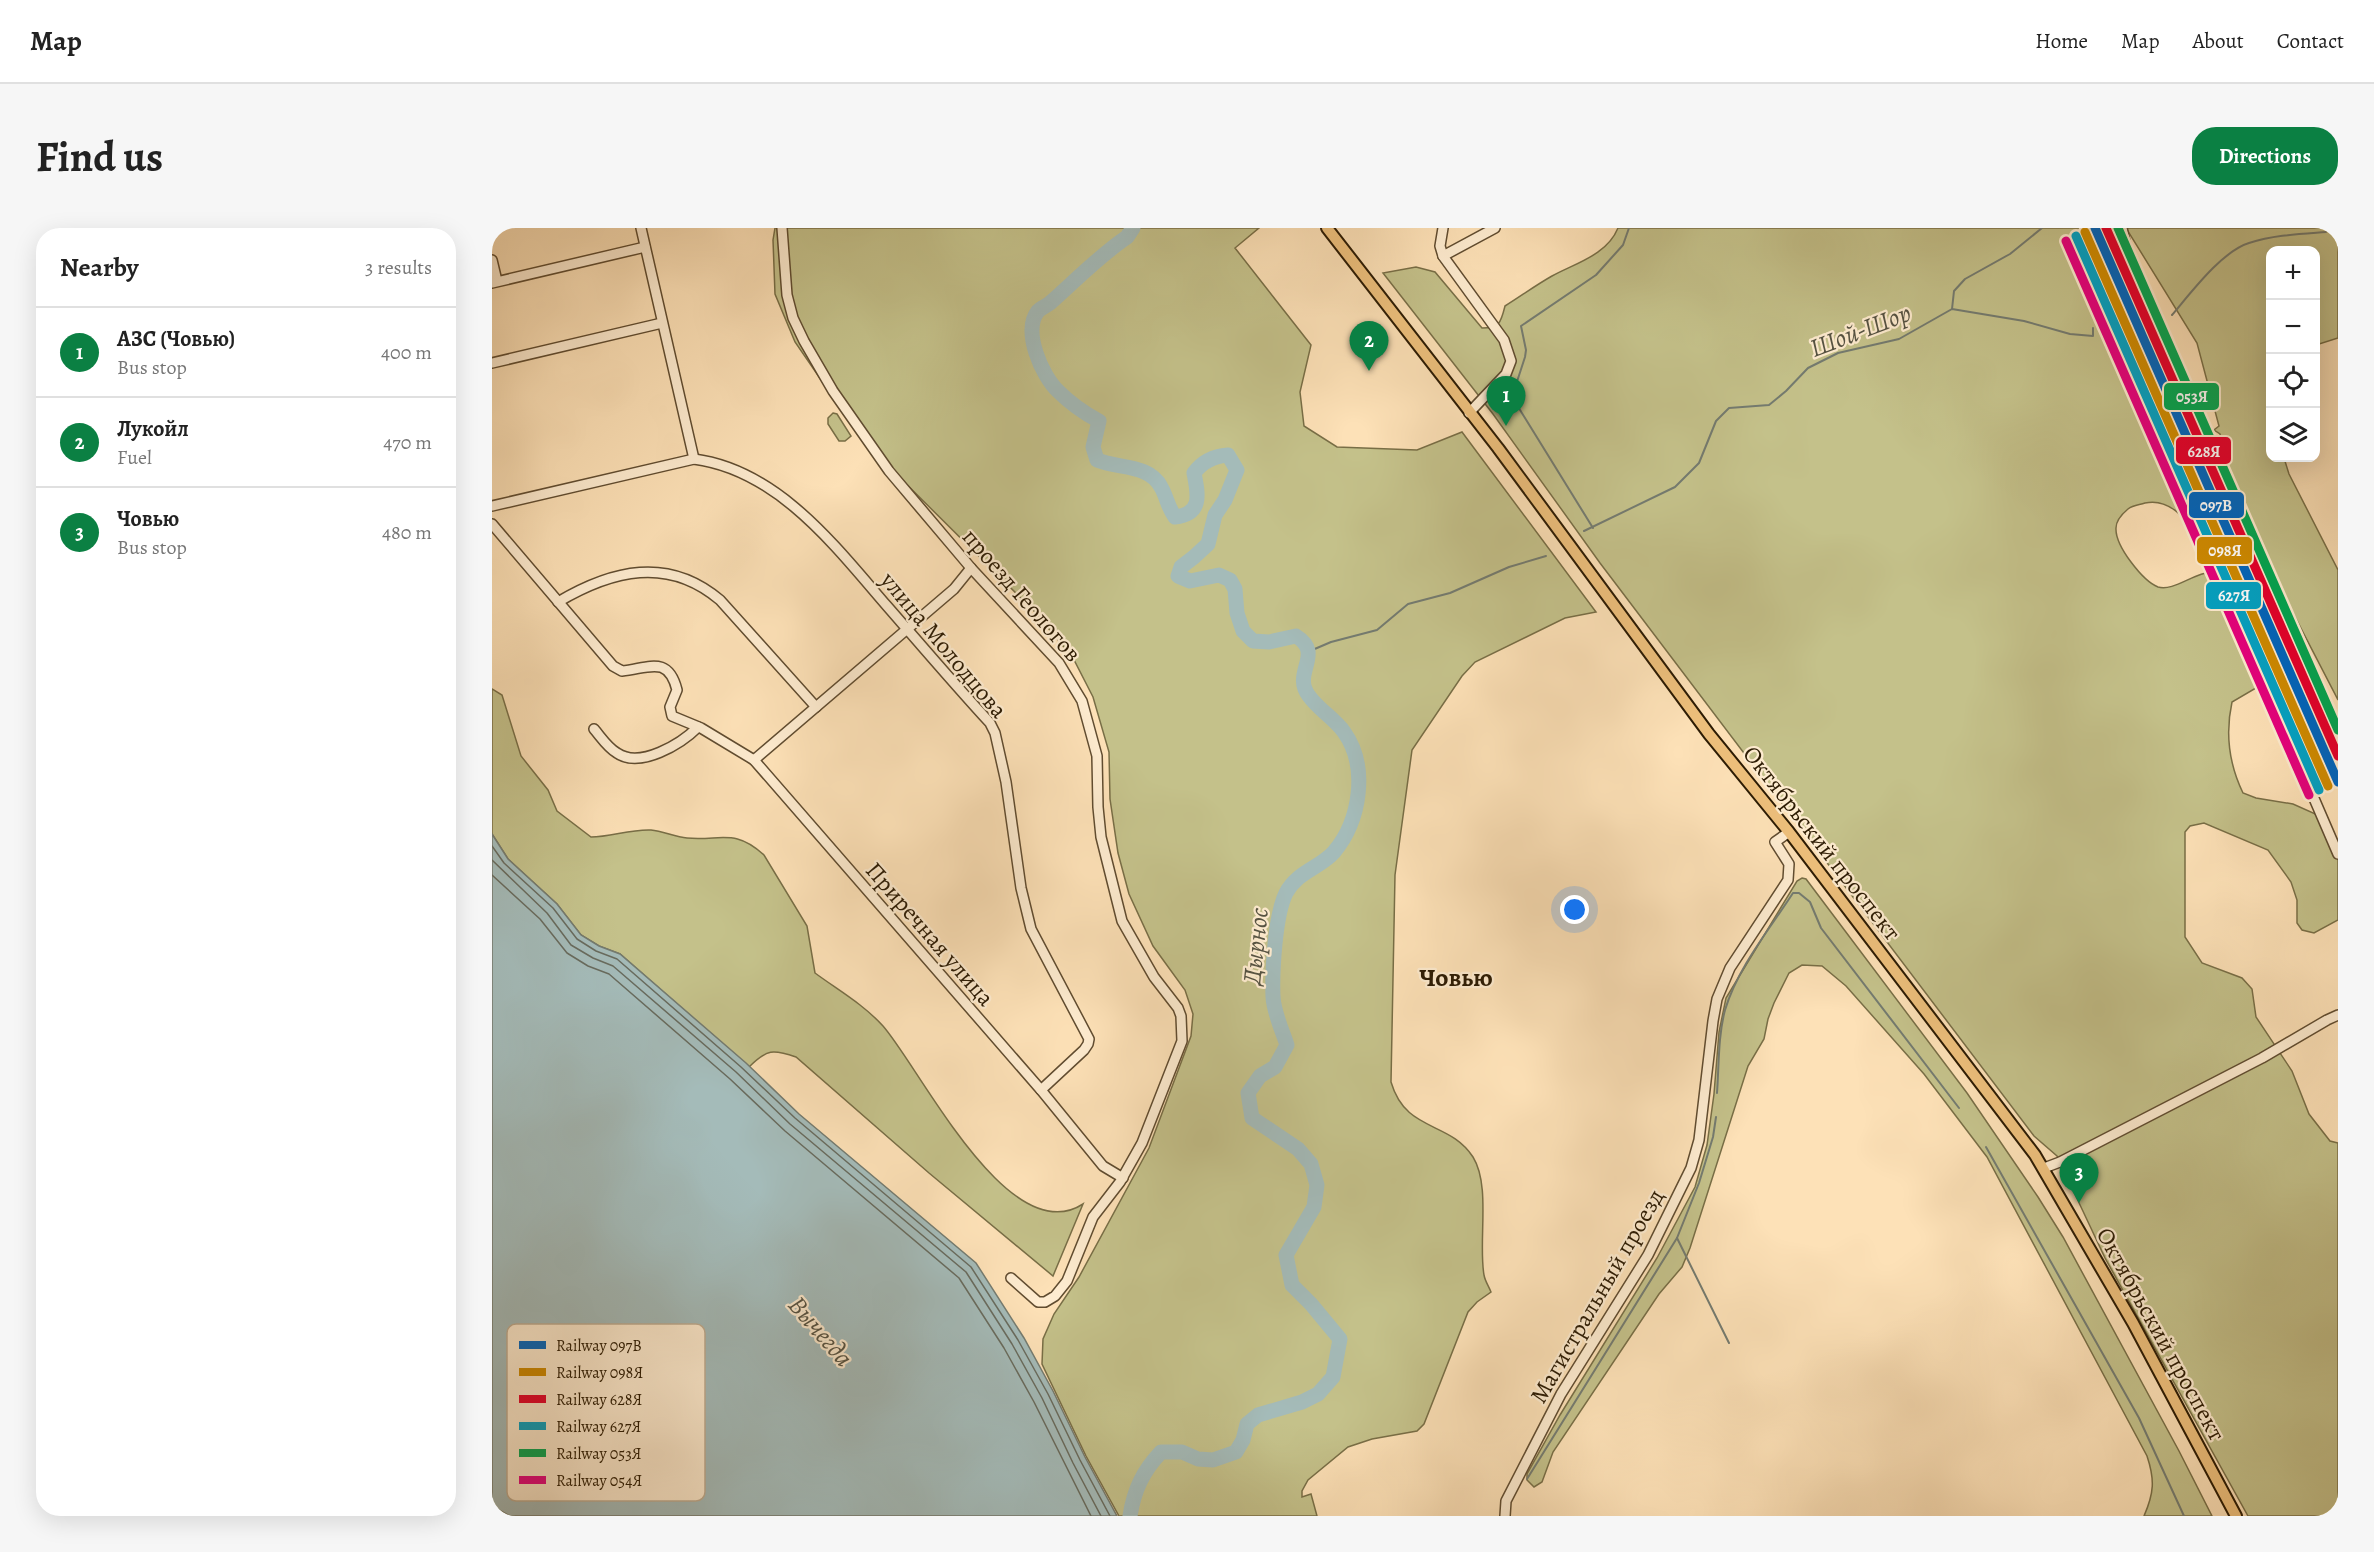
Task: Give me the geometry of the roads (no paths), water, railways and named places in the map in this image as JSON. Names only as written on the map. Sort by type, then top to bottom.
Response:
[{"type":"main road","name":"Октябрьский проспект","points":[[1327,228],[1498,448],[1709,734],[1789,832],[2044,1168],[2133,1323],[2236,1516]]},
{"type":"street","points":[[492,506],[694,459],[641,228]]},
{"type":"street","name":"проезд Геологов","points":[[782,228],[787,295],[793,318],[833,391],[889,471],[971,568],[1059,663],[1082,701],[1097,756],[1101,837],[1122,921],[1154,977],[1178,1008],[1181,1016],[1182,1041],[1142,1143],[1123,1178],[1093,1217],[1083,1237],[1071,1274],[1055,1296],[1045,1302],[1038,1302],[1011,1278]]},
{"type":"street","points":[[1443,228],[1440,246],[1443,256],[1504,340],[1511,361],[1506,374],[1470,413]]},
{"type":"street","points":[[1443,256],[1495,228]]},
{"type":"street","points":[[2122,228],[2136,292]]},
{"type":"street","points":[[492,260],[495,282],[645,247]]},
{"type":"street","points":[[492,363],[662,324]]},
{"type":"street","name":"улица Молодцова","points":[[694,459],[743,473],[769,488],[801,512],[843,555],[990,723],[995,733],[1006,782],[1021,888],[1031,929],[1089,1039],[1084,1050],[1041,1090]]},
{"type":"street","name":"Приречная улица","points":[[492,524],[613,666],[622,671],[653,664],[662,666],[669,673],[677,690],[670,707],[672,716],[699,727],[754,760],[1041,1090],[1103,1166],[1123,1178]]},
{"type":"street","points":[[2210,557],[2225,576],[2265,694],[2294,752],[2338,854]]},
{"type":"street","points":[[754,760],[954,589],[971,568]]},
{"type":"street","points":[[558,602],[601,580],[623,574],[643,571],[665,573],[689,580],[708,590],[720,600],[816,707]]},
{"type":"street","points":[[594,729],[617,754],[627,758],[652,755],[670,748],[699,727]]},
{"type":"street","name":"Магистральный проезд","points":[[1505,1516],[1506,1501],[1561,1394],[1648,1255],[1691,1168],[1699,1140],[1717,999],[1730,968],[1788,880],[1789,864],[1775,842],[1789,832]]},
{"type":"street","points":[[2044,1168],[2060,1162],[2262,1058],[2338,1015]]},
{"type":"water","name":"Вычегда","points":[[492,834],[508,859],[557,904],[581,935],[599,946],[620,954],[746,1063],[799,1114],[976,1263],[1024,1338],[1117,1516],[510,1516],[492,1506]]},
{"type":"waterway","name":"Дырнос","points":[[1130,1516],[1140,1481],[1161,1452],[1182,1452],[1198,1459],[1213,1460],[1236,1452],[1243,1440],[1247,1424],[1258,1415],[1302,1402],[1318,1394],[1333,1377],[1340,1339],[1292,1285],[1286,1255],[1314,1207],[1317,1185],[1311,1164],[1298,1149],[1252,1118],[1248,1093],[1260,1076],[1275,1067],[1287,1045],[1273,997],[1275,944],[1282,903],[1291,886],[1334,852],[1343,839],[1355,810],[1359,777],[1357,761],[1344,732],[1313,701],[1304,688],[1303,679],[1308,657],[1308,650],[1304,643],[1296,636],[1269,642],[1253,641],[1243,631],[1237,613],[1235,589],[1230,580],[1219,575],[1190,581],[1178,576],[1181,567],[1208,544],[1215,515],[1225,500],[1237,470],[1228,455],[1209,460],[1197,469],[1194,473],[1197,488],[1194,507],[1190,512],[1175,517],[1161,487],[1149,474],[1097,460],[1093,447],[1099,421],[1067,400],[1052,384],[1040,364],[1032,330],[1038,311],[1127,237],[1133,228]]},
{"type":"waterway","points":[[1593,528],[1512,397],[1526,350],[1521,326],[1596,275],[1623,245],[1629,228]]},
{"type":"waterway","points":[[1952,309],[1954,291],[1965,279],[2010,254],[2042,228]]},
{"type":"waterway","name":"Шой-Шор","points":[[2172,315],[2207,274],[2239,248],[2268,238],[2326,232]]},
{"type":"waterway","name":"Шой-Шор","points":[[1584,531],[1675,487],[1699,463],[1716,421],[1729,408],[1769,405],[1808,368],[1838,353],[1899,339],[1952,309],[2024,321],[2070,334],[2093,336],[2093,328]]},
{"type":"waterway","name":"Шой-Шор","points":[[1310,651],[1331,642],[1377,630],[1408,604],[1450,593],[1509,567],[1546,556]]},
{"type":"waterway","points":[[1717,1093],[1721,1030],[1731,994],[1764,935],[1793,893],[1799,893],[1810,902],[1821,928],[1959,1108]]},
{"type":"waterway","points":[[1527,1479],[1677,1238],[1699,1183],[1713,1137],[1716,1117]]},
{"type":"waterway","points":[[1986,1147],[2139,1418],[2184,1516]]},
{"type":"waterway","points":[[1677,1238],[1729,1343]]},
{"type":"railway","points":[[2111,228],[2159,357],[2223,503]]},
{"type":"railway","points":[[2253,562],[2298,644],[2338,731]]},
{"type":"rail line","name":"097В","points":[[2095,228],[2338,782]]},
{"type":"rail line","name":"628Я","points":[[2106,228],[2338,756]]},
{"type":"rail line","name":"053Я","points":[[2118,228],[2338,730]]},
{"type":"rail line","name":"098Я","points":[[2085,232],[2328,786]]},
{"type":"rail line","name":"627Я","points":[[2076,236],[2319,790]]},
{"type":"rail line","name":"054Я","points":[[2066,241],[2309,795]]},
{"type":"place","name":"Лукойл","points":[[1369,371]]},
{"type":"place","name":"АЗС (Човью)","points":[[1506,426]]},
{"type":"place","name":"Човью","points":[[2079,1203]]},
{"type":"district","name":"Човью","points":[[1456,977]]}]
